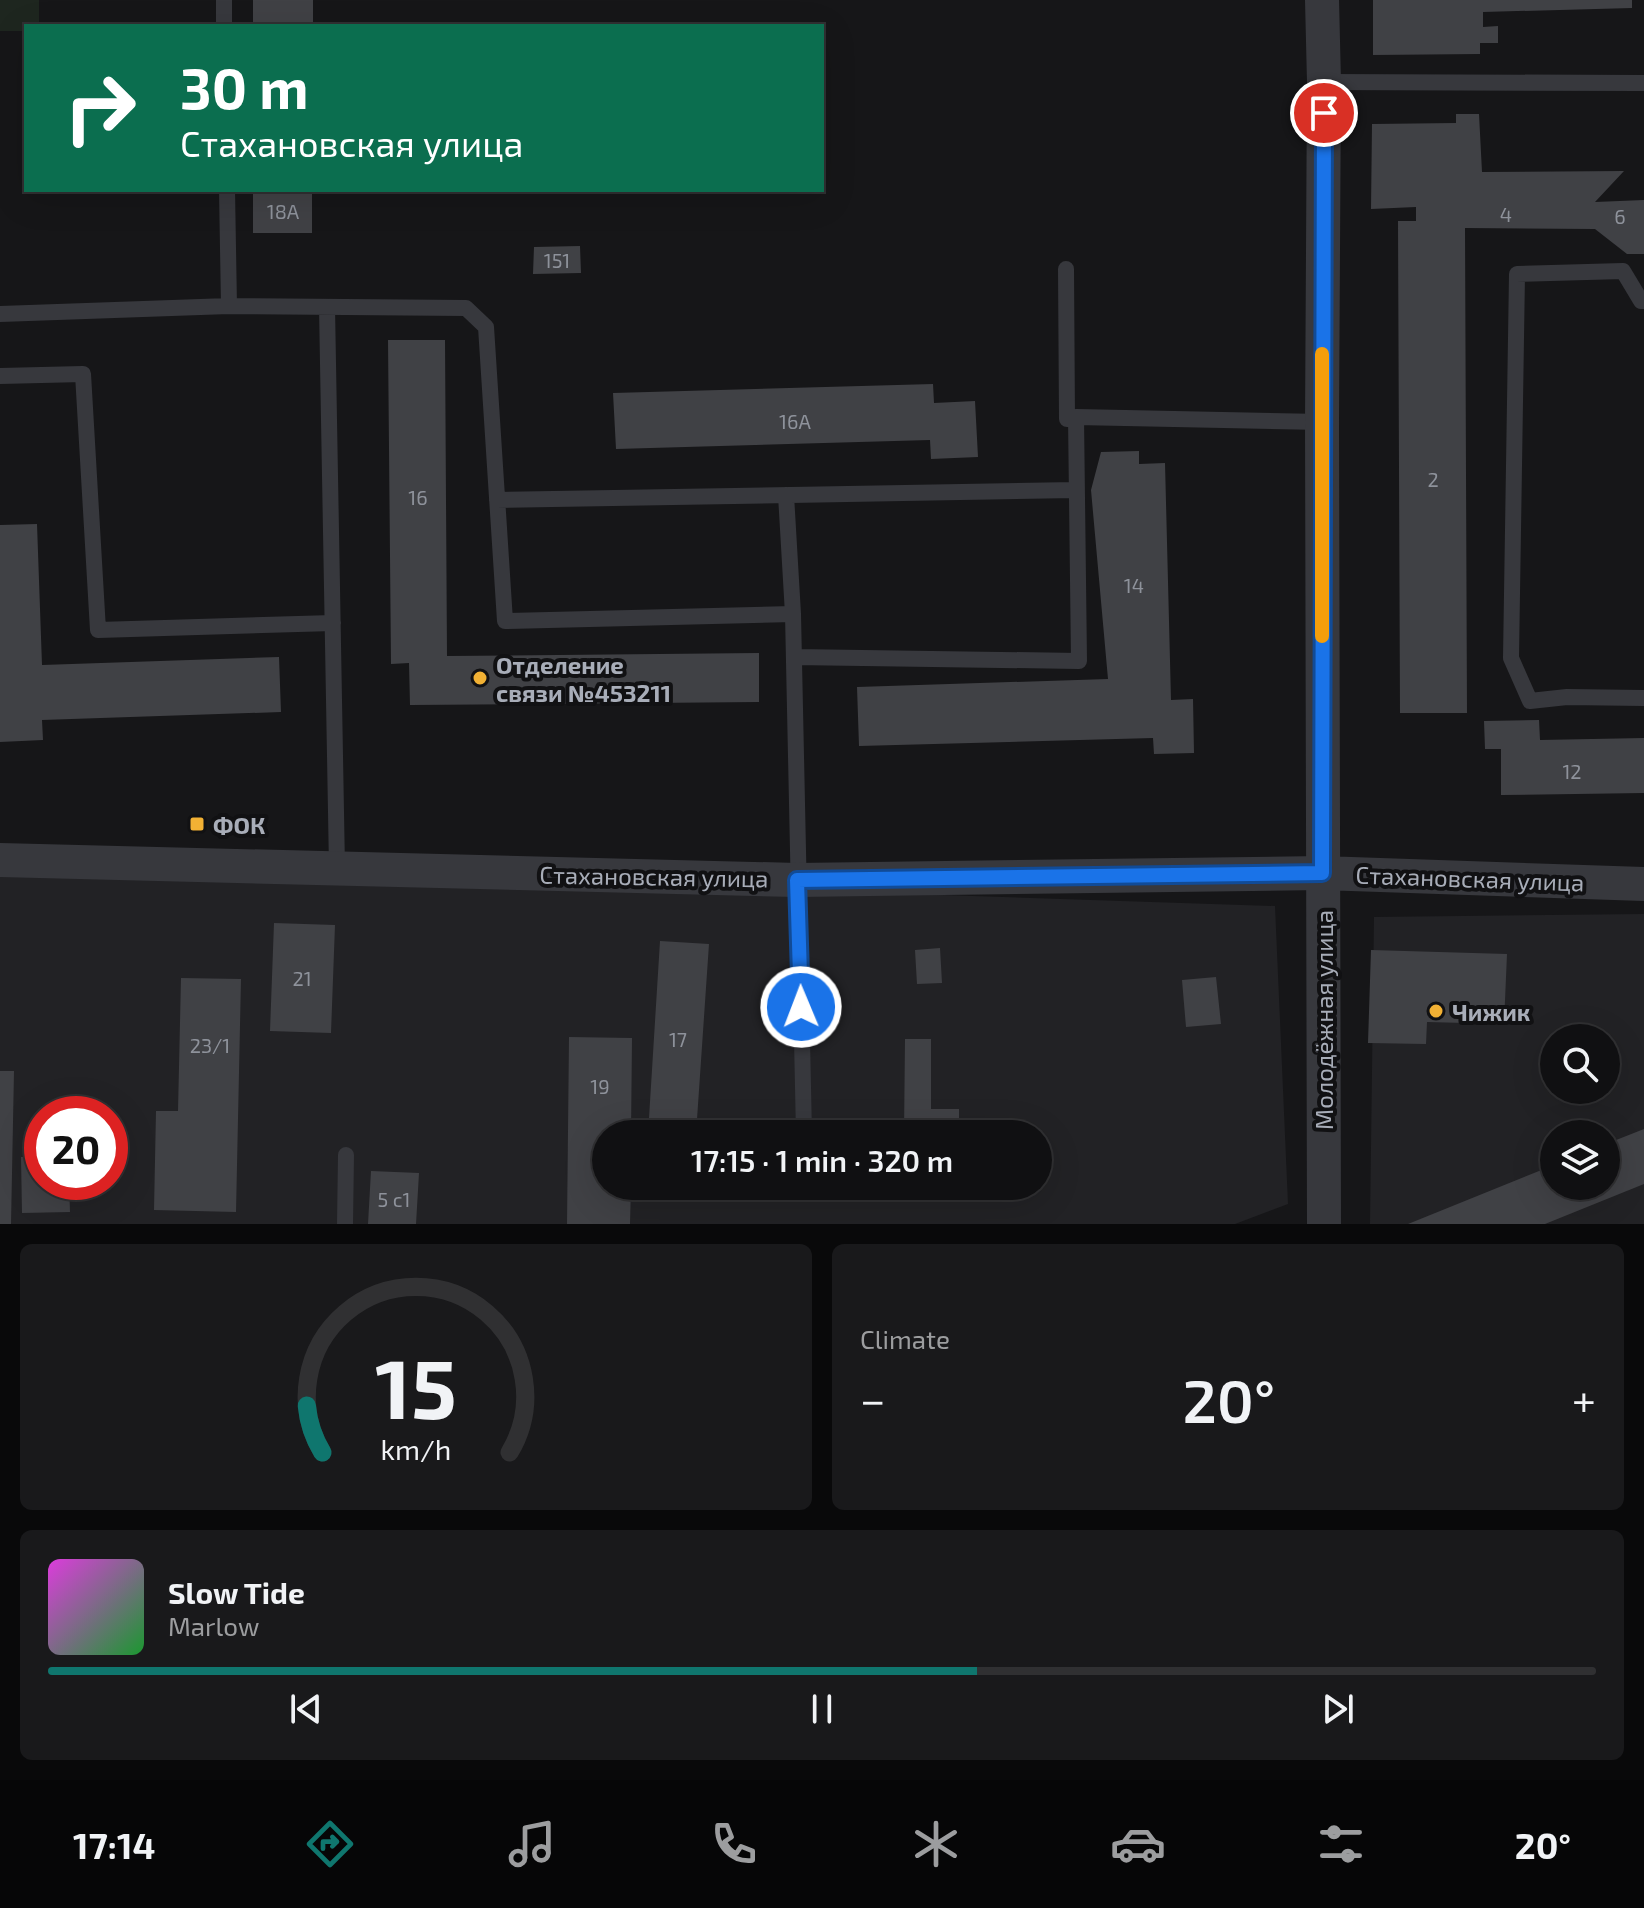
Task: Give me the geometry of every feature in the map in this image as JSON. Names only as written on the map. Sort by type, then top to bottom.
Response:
[{"type":"street","name":"Молодёжная улица","points":[[1322,0],[1324,1224]]},
{"type":"street","name":"Стахановская улица","points":[[0,860],[797,880],[1322,873],[1644,884]]},
{"type":"lane","points":[[224,0],[224,24]]},
{"type":"lane","points":[[1324,82],[1644,83]]},
{"type":"lane","points":[[227,192],[229,306]]},
{"type":"lane","points":[[1066,269],[1067,419],[1322,422]]},
{"type":"lane","points":[[1644,301],[1641,301],[1623,271],[1517,274],[1511,658],[1530,701],[1567,697],[1644,698]]},
{"type":"lane","points":[[0,314],[229,306],[466,308],[486,327],[505,621],[793,614]]},
{"type":"lane","points":[[327,307],[337,868]]},
{"type":"lane","points":[[0,376],[83,374],[98,630],[333,623]]},
{"type":"lane","points":[[794,657],[1079,661],[1076,417]]},
{"type":"lane","points":[[497,500],[1075,490]]},
{"type":"lane","points":[[786,495],[793,614],[804,1120]]},
{"type":"lane","points":[[345,1224],[346,1155]]},
{"type":"shaded area","points":[[0,0],[39,0],[39,24],[24,24],[24,31],[0,31]]},
{"type":"shaded area","points":[[0,864],[1275,906],[1288,1204],[1235,1224],[0,1224]]},
{"type":"shaded area","points":[[1644,914],[1644,1224],[1370,1224],[1374,917]]},
{"type":"building","points":[[253,0],[313,0],[313,24],[253,24]]},
{"type":"building","points":[[1373,0],[1632,0],[1632,8],[1483,12],[1483,27],[1498,26],[1498,43],[1480,43],[1480,54],[1373,55]]},
{"type":"building","points":[[1456,114],[1479,114],[1482,172],[1624,171],[1595,202],[1644,200],[1644,254],[1627,254],[1595,229],[1465,228],[1467,713],[1400,713],[1398,221],[1416,221],[1416,207],[1371,209],[1372,124],[1456,123]]},
{"type":"building","points":[[253,192],[312,192],[312,233],[253,233]]},
{"type":"building","points":[[580,246],[581,273],[533,274],[534,247]]},
{"type":"building","points":[[388,340],[445,340],[447,656],[759,653],[759,702],[410,705],[409,663],[391,664]]},
{"type":"building","points":[[933,384],[934,403],[975,401],[978,457],[931,459],[930,440],[616,449],[613,393]]},
{"type":"building","points":[[1139,451],[1139,464],[1165,463],[1171,700],[1193,699],[1194,753],[1154,754],[1153,738],[859,746],[857,687],[1108,679],[1091,490],[1101,452]]},
{"type":"building","points":[[37,524],[42,665],[279,657],[281,712],[42,720],[43,740],[0,742],[0,525]]},
{"type":"building","points":[[1539,720],[1540,740],[1644,738],[1644,793],[1501,795],[1501,749],[1485,749],[1484,721]]},
{"type":"building","points":[[274,923],[335,925],[331,1033],[270,1031]]},
{"type":"building","points":[[660,941],[709,944],[697,1120],[649,1120]]},
{"type":"building","points":[[940,948],[942,983],[917,984],[915,950]]},
{"type":"building","points":[[1371,950],[1507,954],[1504,1024],[1427,1022],[1426,1044],[1368,1043]]},
{"type":"building","points":[[1216,977],[1221,1024],[1186,1027],[1182,980]]},
{"type":"building","points":[[181,978],[241,979],[236,1212],[154,1210],[156,1111],[178,1111]]},
{"type":"building","points":[[569,1037],[632,1038],[631,1120],[592,1120],[592,1200],[631,1200],[630,1224],[567,1224]]},
{"type":"building","points":[[905,1039],[931,1039],[931,1109],[959,1109],[959,1120],[904,1120]]},
{"type":"building","points":[[0,1071],[14,1071],[11,1224],[0,1224]]},
{"type":"building","points":[[1644,1129],[1644,1184],[1620,1194],[1620,1138]]},
{"type":"building","points":[[21,1157],[24,1157],[24,1200],[70,1200],[70,1212],[22,1213]]},
{"type":"building","points":[[371,1171],[419,1173],[416,1224],[368,1224]]},
{"type":"building","points":[[1540,1171],[1540,1200],[1604,1200],[1545,1224],[1408,1224]]},
{"type":"slow traffic","points":[[1322,354],[1322,636]]},
{"type":"place","name":"Отделение связи №453211","points":[[480,678]]},
{"type":"place","name":"ФОК","points":[[197,824]]},
{"type":"place","name":"Чижик","points":[[1436,1011]]},
{"type":"route","points":[[801,1007],[797,880],[1322,873],[1324,113]]}]
